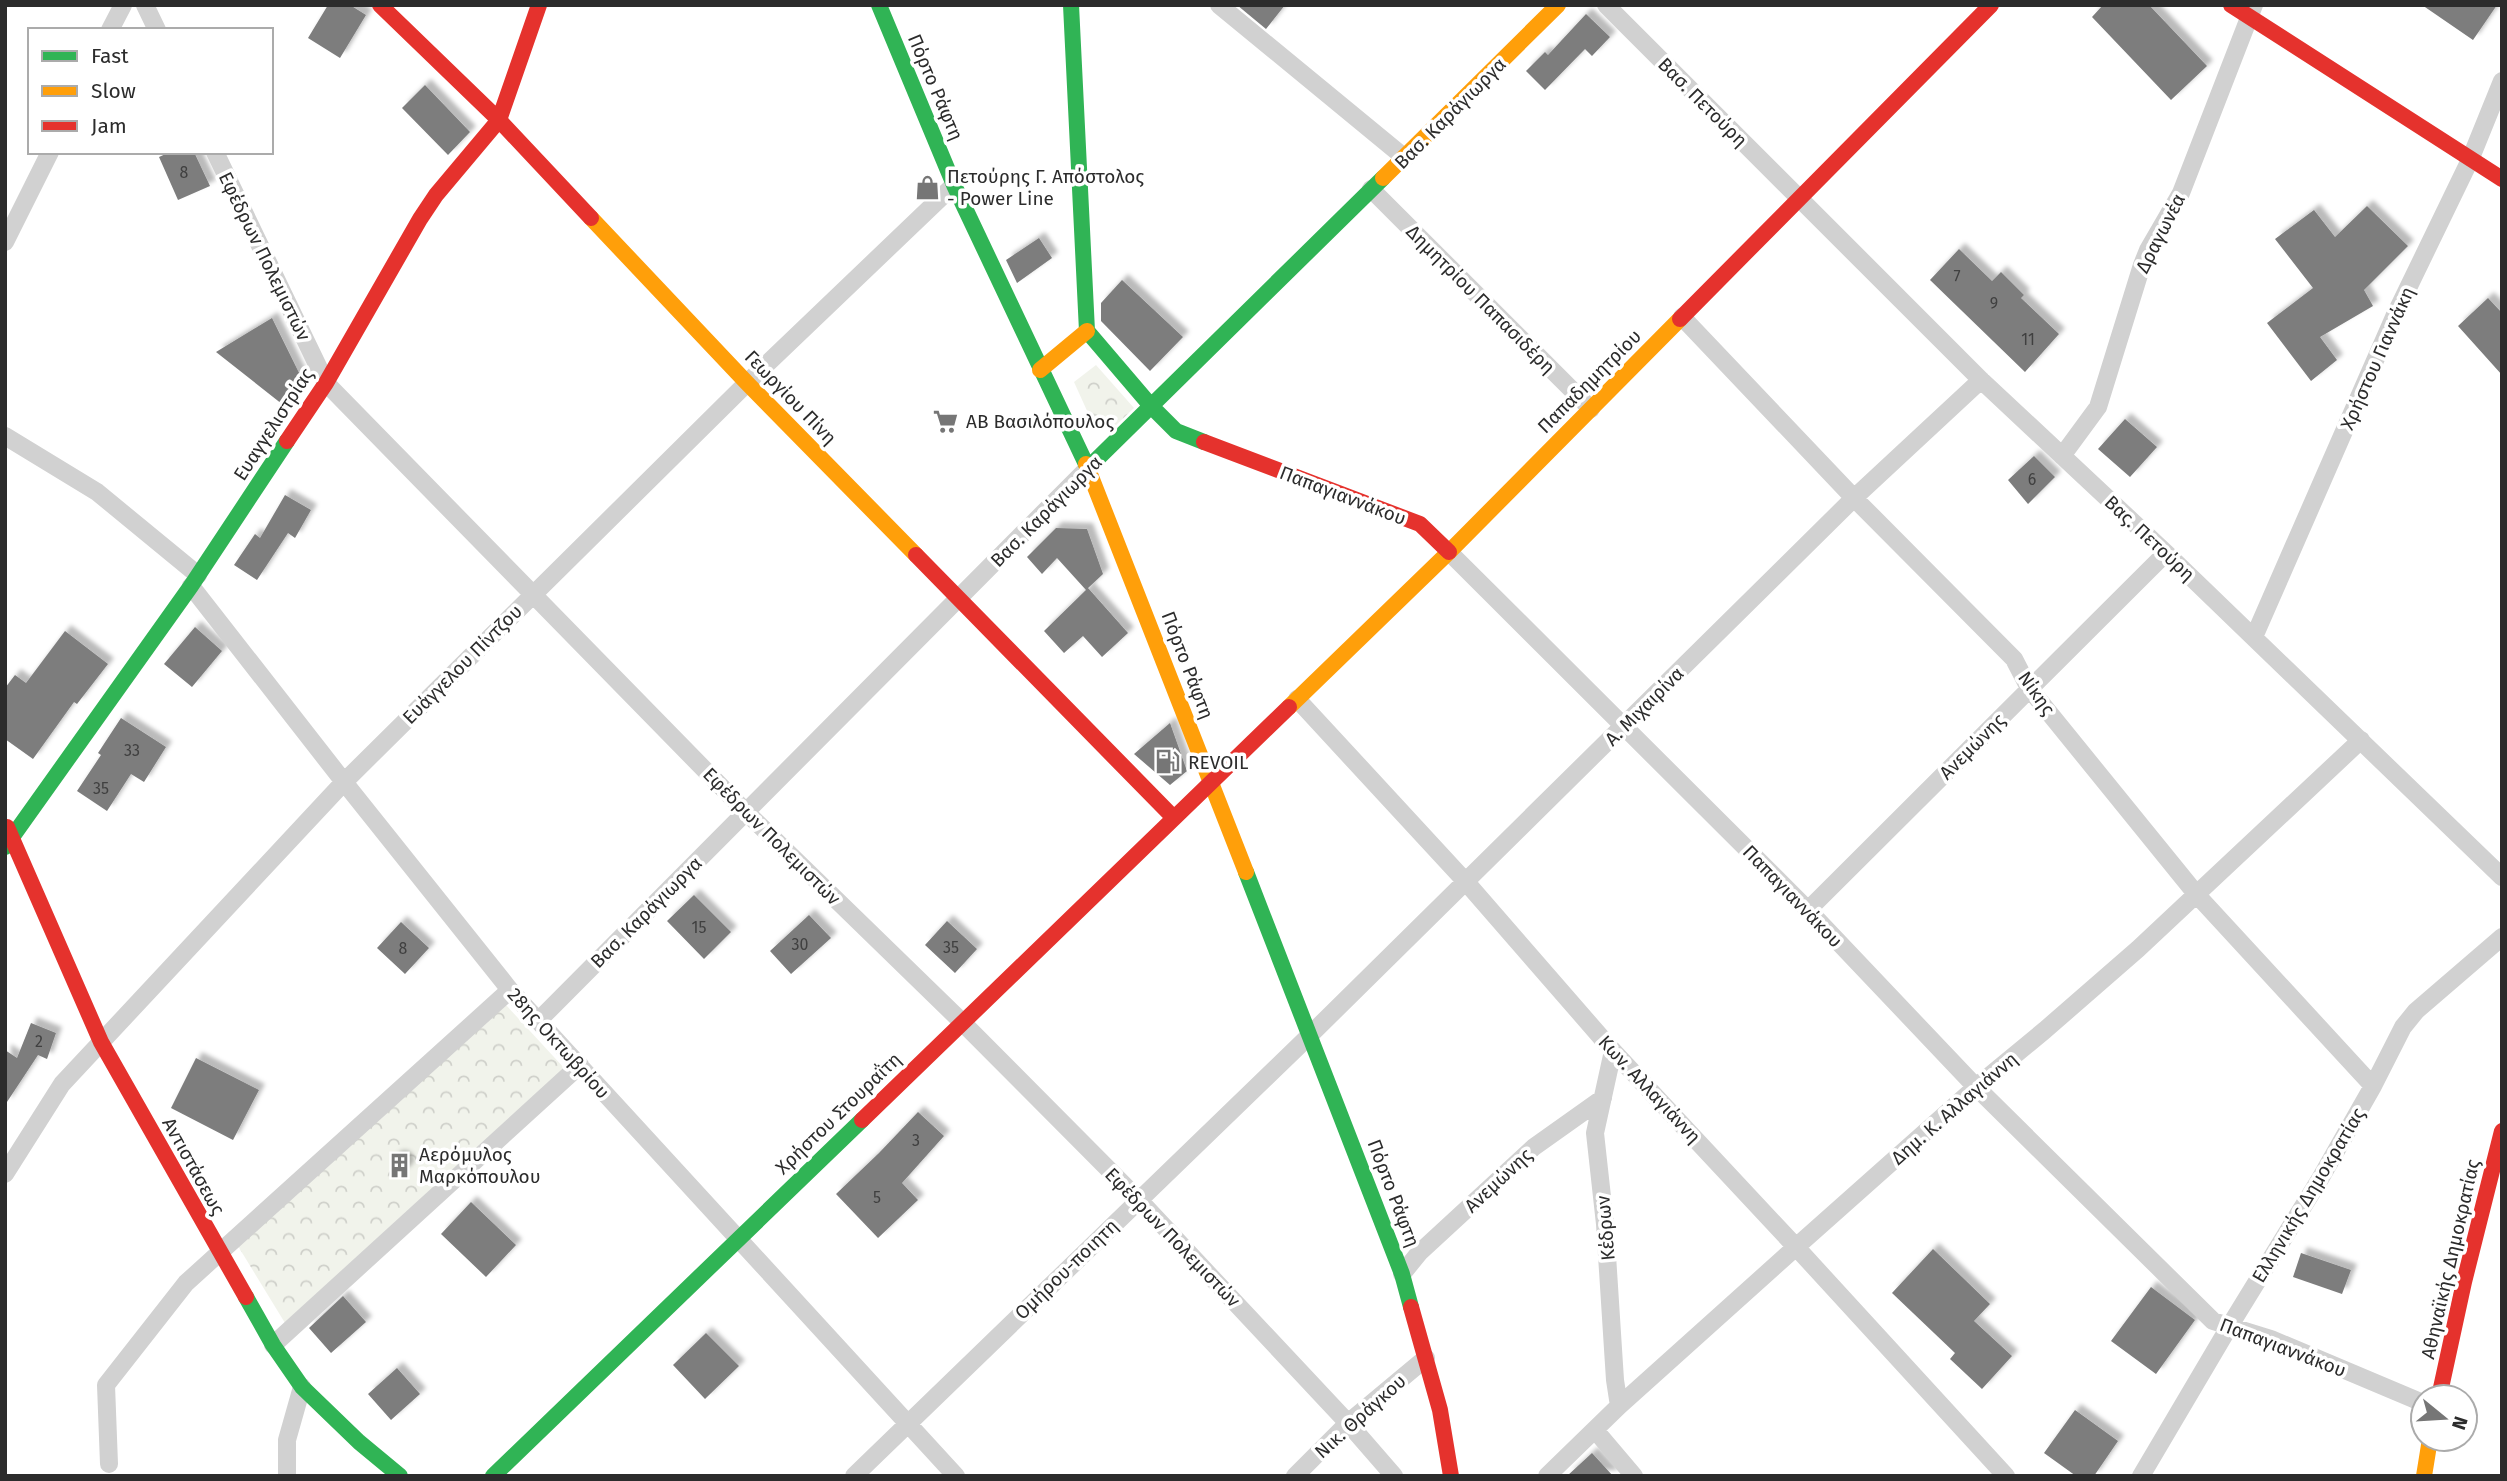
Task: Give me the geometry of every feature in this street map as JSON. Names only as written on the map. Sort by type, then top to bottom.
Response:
[{"type":"street","points":[[111,28],[123,5]]},
{"type":"street","points":[[145,5],[156,28]]},
{"type":"street","name":"Γεωργίου Πίνη","points":[[380,5],[499,120],[747,383],[1173,817]]},
{"type":"street","name":"Ευαγγελιστρίας","points":[[8,836],[195,580],[327,383],[436,195],[499,120],[539,5]]},
{"type":"street","name":"Πόρτο Ράφτη","points":[[879,5],[954,185],[1088,468],[1310,1035],[1402,1274],[1440,1410],[1451,1476]]},
{"type":"street","points":[[1040,370],[1087,331],[1071,5]]},
{"type":"street","points":[[1219,5],[1405,158]]},
{"type":"street","name":"Βασ. Καράγιωργα","points":[[538,1021],[1088,468],[1558,5]]},
{"type":"street","name":"Βασ. Πετούρη","points":[[1606,5],[1800,198]]},
{"type":"street","name":"Παπαδημητρίου","points":[[1211,781],[1449,552],[1991,5]]},
{"type":"street","points":[[2231,5],[2252,12],[2502,179]]},
{"type":"street","name":"Δραγωνέα","points":[[2062,456],[2098,408],[2142,265],[2181,193],[2252,12]]},
{"type":"street","name":"Χρήστου Γιαννάκη","points":[[2254,637],[2394,317],[2470,160],[2502,81]]},
{"type":"street","points":[[5,242],[49,154]]},
{"type":"street","name":"Εφέδρων Πολεμιστών","points":[[216,154],[327,383],[531,595],[746,812],[962,1022],[1139,1200],[1348,1423],[1394,1476]]},
{"type":"street","name":"Ευάγγελου Πίντζου","points":[[5,1174],[62,1084],[344,782],[747,383],[954,185]]},
{"type":"street","name":"Δημητρίου Παπασιδέρη","points":[[1371,189],[1591,409]]},
{"type":"street","name":"Βας. Πετούρη","points":[[1800,198],[1981,380],[2166,553],[2502,877]]},
{"type":"street","name":"Νίκης","points":[[1682,317],[1854,498],[2014,659],[2029,688],[2197,895],[2374,1086]]},
{"type":"street","name":"Παπαγιαννάκου","points":[[1087,331],[1176,431],[1420,524],[1808,910],[1976,1087],[2213,1321],[2271,1339],[2409,1397]]},
{"type":"street","name":"Α. Μιχαιρίνα","points":[[1310,1035],[1854,498],[1981,380]]},
{"type":"street","name":"28ης Οκτωβρίου","points":[[5,436],[97,492],[195,580],[344,782],[510,990],[956,1476]]},
{"type":"street","name":"Ανεμώνης","points":[[1808,910],[2166,553]]},
{"type":"street","name":"Κων. Αλλαγιάννη","points":[[1297,699],[1466,882],[1613,1051],[2006,1476]]},
{"type":"street","name":"Δημ. Κ. Αλλαγιάννη","points":[[1547,1476],[1619,1406],[1976,1087],[2045,1030],[2197,895],[2361,740]]},
{"type":"street","name":"Χρήστου Στουραΐτη","points":[[493,1476],[1211,781]]},
{"type":"street","name":"Αντιστάσεως","points":[[8,836],[101,1042],[218,1253],[273,1345],[302,1387],[359,1442],[400,1476]]},
{"type":"street","name":"Ελληνικής Δημοκρατίας","points":[[2141,1476],[2320,1179],[2374,1086],[2403,1027],[2416,1011],[2502,937]]},
{"type":"street","points":[[109,1464],[106,1385],[186,1283],[510,990]]},
{"type":"street","name":"Ομήρου-ποιητη","points":[[854,1476],[1310,1035]]},
{"type":"street","name":"Κέδρων","points":[[1613,1051],[1595,1133],[1619,1406]]},
{"type":"street","points":[[273,1345],[580,1065]]},
{"type":"street","name":"Ανεμώνης","points":[[1402,1274],[1419,1253],[1534,1147],[1602,1098]]},
{"type":"street","name":"Αθηναϊκής Δημοκρατίας","points":[[2442,1383],[2502,1131]]},
{"type":"street","name":"Νικ. Θράγκου","points":[[1295,1476],[1348,1423],[1426,1358]]},
{"type":"street","points":[[287,1476],[287,1440],[302,1387]]},
{"type":"street","points":[[1595,1430],[1634,1476]]},
{"type":"street","points":[[2424,1476],[2428,1453]]},
{"type":"green space","points":[[1096,365],[1134,408],[1113,428],[1093,424],[1074,382]]},
{"type":"green space","points":[[506,1005],[565,1069],[285,1323],[238,1246]]},
{"type":"building","points":[[328,5],[350,5],[366,15],[340,58],[308,38]]},
{"type":"building","points":[[1237,5],[1285,5],[1266,29]]},
{"type":"building","points":[[2103,5],[2149,5],[2207,66],[2171,100],[2092,17]]},
{"type":"building","points":[[2422,5],[2497,5],[2473,40]]},
{"type":"building","points":[[1586,14],[1610,37],[1592,56],[1585,49],[1545,90],[1526,71],[1545,52],[1548,55]]},
{"type":"building","points":[[425,85],[470,132],[448,155],[402,108]]},
{"type":"building","points":[[166,154],[195,154],[210,186],[178,200],[159,157]]},
{"type":"building","points":[[2367,206],[2408,246],[2364,290],[2373,306],[2320,337],[2337,360],[2311,381],[2267,323],[2313,288],[2275,239],[2314,210],[2335,237]]},
{"type":"building","points":[[1039,238],[1052,258],[1017,283],[1006,260]]},
{"type":"building","points":[[1959,249],[1992,281],[2001,272],[2024,295],[2021,298],[2059,334],[2025,372],[1930,280]]},
{"type":"building","points":[[1122,280],[1183,337],[1150,371],[1101,321],[1101,303]]},
{"type":"building","points":[[2488,298],[2502,313],[2502,375],[2458,326]]},
{"type":"building","points":[[272,318],[304,383],[287,408],[216,352]]},
{"type":"building","points":[[2125,419],[2157,447],[2130,477],[2098,449]]},
{"type":"building","points":[[2034,456],[2055,477],[2028,504],[2008,480]]},
{"type":"building","points":[[285,495],[311,510],[295,538],[288,533],[257,580],[234,565],[255,534],[260,538]]},
{"type":"building","points":[[1056,528],[1087,529],[1103,574],[1086,590],[1057,558],[1042,574],[1027,557]]},
{"type":"building","points":[[1088,588],[1128,633],[1102,657],[1083,636],[1064,653],[1044,631]]},
{"type":"building","points":[[195,627],[222,651],[192,687],[164,664]]},
{"type":"building","points":[[65,631],[108,664],[77,704],[74,702],[33,759],[5,739],[5,688],[15,675],[26,683]]},
{"type":"building","points":[[121,718],[166,747],[144,782],[131,774],[107,811],[77,791]]},
{"type":"building","points":[[1170,723],[1187,771],[1170,785],[1134,754]]},
{"type":"building","points":[[694,895],[731,932],[704,959],[667,921]]},
{"type":"building","points":[[809,915],[831,938],[791,974],[770,951]]},
{"type":"building","points":[[947,921],[977,949],[955,973],[925,945]]},
{"type":"building","points":[[401,922],[429,948],[405,974],[377,948]]},
{"type":"building","points":[[31,1023],[56,1033],[47,1059],[38,1055],[5,1105],[5,1050],[17,1058]]},
{"type":"building","points":[[196,1058],[259,1090],[233,1140],[171,1108]]},
{"type":"building","points":[[918,1112],[944,1136],[902,1183],[918,1200],[878,1238],[836,1194]]},
{"type":"building","name":"Αερόμυλος Μαρκόπουλου","points":[[399,1156],[405,1159],[408,1165],[405,1171],[399,1174],[393,1171],[390,1165],[393,1159]]},
{"type":"building","points":[[471,1202],[516,1245],[486,1277],[441,1234]]},
{"type":"building","points":[[1933,1249],[1990,1304],[1974,1321],[2012,1356],[1982,1389],[1950,1359],[1955,1353],[1892,1293]]},
{"type":"building","points":[[2301,1253],[2351,1270],[2342,1294],[2293,1277]]},
{"type":"building","points":[[2151,1287],[2195,1320],[2156,1374],[2111,1341]]},
{"type":"building","points":[[343,1296],[366,1322],[331,1353],[309,1328]]},
{"type":"building","points":[[706,1333],[739,1366],[705,1399],[673,1365]]},
{"type":"building","points":[[397,1368],[420,1394],[391,1420],[368,1394]]},
{"type":"building","points":[[2075,1410],[2118,1441],[2094,1476],[2076,1476],[2044,1453]]},
{"type":"building","points":[[1592,1453],[1613,1476],[1567,1476]]},
{"type":"traffic: fast","points":[[879,5],[954,185],[1086,464]]},
{"type":"traffic: fast","points":[[1071,5],[1087,331],[1176,431],[1204,442]]},
{"type":"traffic: fast","points":[[1088,468],[1383,178]]},
{"type":"traffic: fast","points":[[5,847],[191,586],[287,441]]},
{"type":"traffic: fast","points":[[1246,872],[1402,1274],[1411,1307]]},
{"type":"traffic: fast","points":[[493,1476],[862,1120]]},
{"type":"traffic: fast","points":[[246,1297],[273,1345],[302,1387],[359,1442],[400,1476]]},
{"type":"traffic: slow","points":[[1383,178],[1558,5]]},
{"type":"traffic: slow","points":[[591,218],[747,383],[916,555]]},
{"type":"traffic: slow","points":[[1289,707],[1449,552],[1680,319]]},
{"type":"traffic: slow","points":[[1040,370],[1087,331]]},
{"type":"traffic: slow","points":[[1086,464],[1246,872]]},
{"type":"traffic: slow","points":[[2424,1476],[2428,1453]]},
{"type":"traffic: jam","points":[[380,5],[499,120],[591,218]]},
{"type":"traffic: jam","points":[[287,441],[326,383],[420,219],[436,195],[499,120],[539,5]]},
{"type":"traffic: jam","points":[[1680,319],[1991,5]]},
{"type":"traffic: jam","points":[[2231,5],[2502,179]]},
{"type":"traffic: jam","points":[[1204,442],[1420,524],[1449,552]]},
{"type":"traffic: jam","points":[[916,555],[1173,817]]},
{"type":"traffic: jam","points":[[862,1120],[1289,707]]},
{"type":"traffic: jam","points":[[7,827],[101,1042],[246,1297]]},
{"type":"traffic: jam","points":[[2442,1383],[2502,1131]]},
{"type":"traffic: jam","points":[[1411,1307],[1440,1410],[1451,1476]]},
{"type":"place","name":"Πετούρης Γ. Απόστολος - Power Line","points":[[927,187]]},
{"type":"place","name":"ΑΒ Βασιλόπουλος","points":[[946,421]]},
{"type":"place","name":"REVOIL","points":[[1168,762]]},
{"type":"place","name":"Αερόμυλος Μαρκόπουλου","points":[[399,1165]]}]
